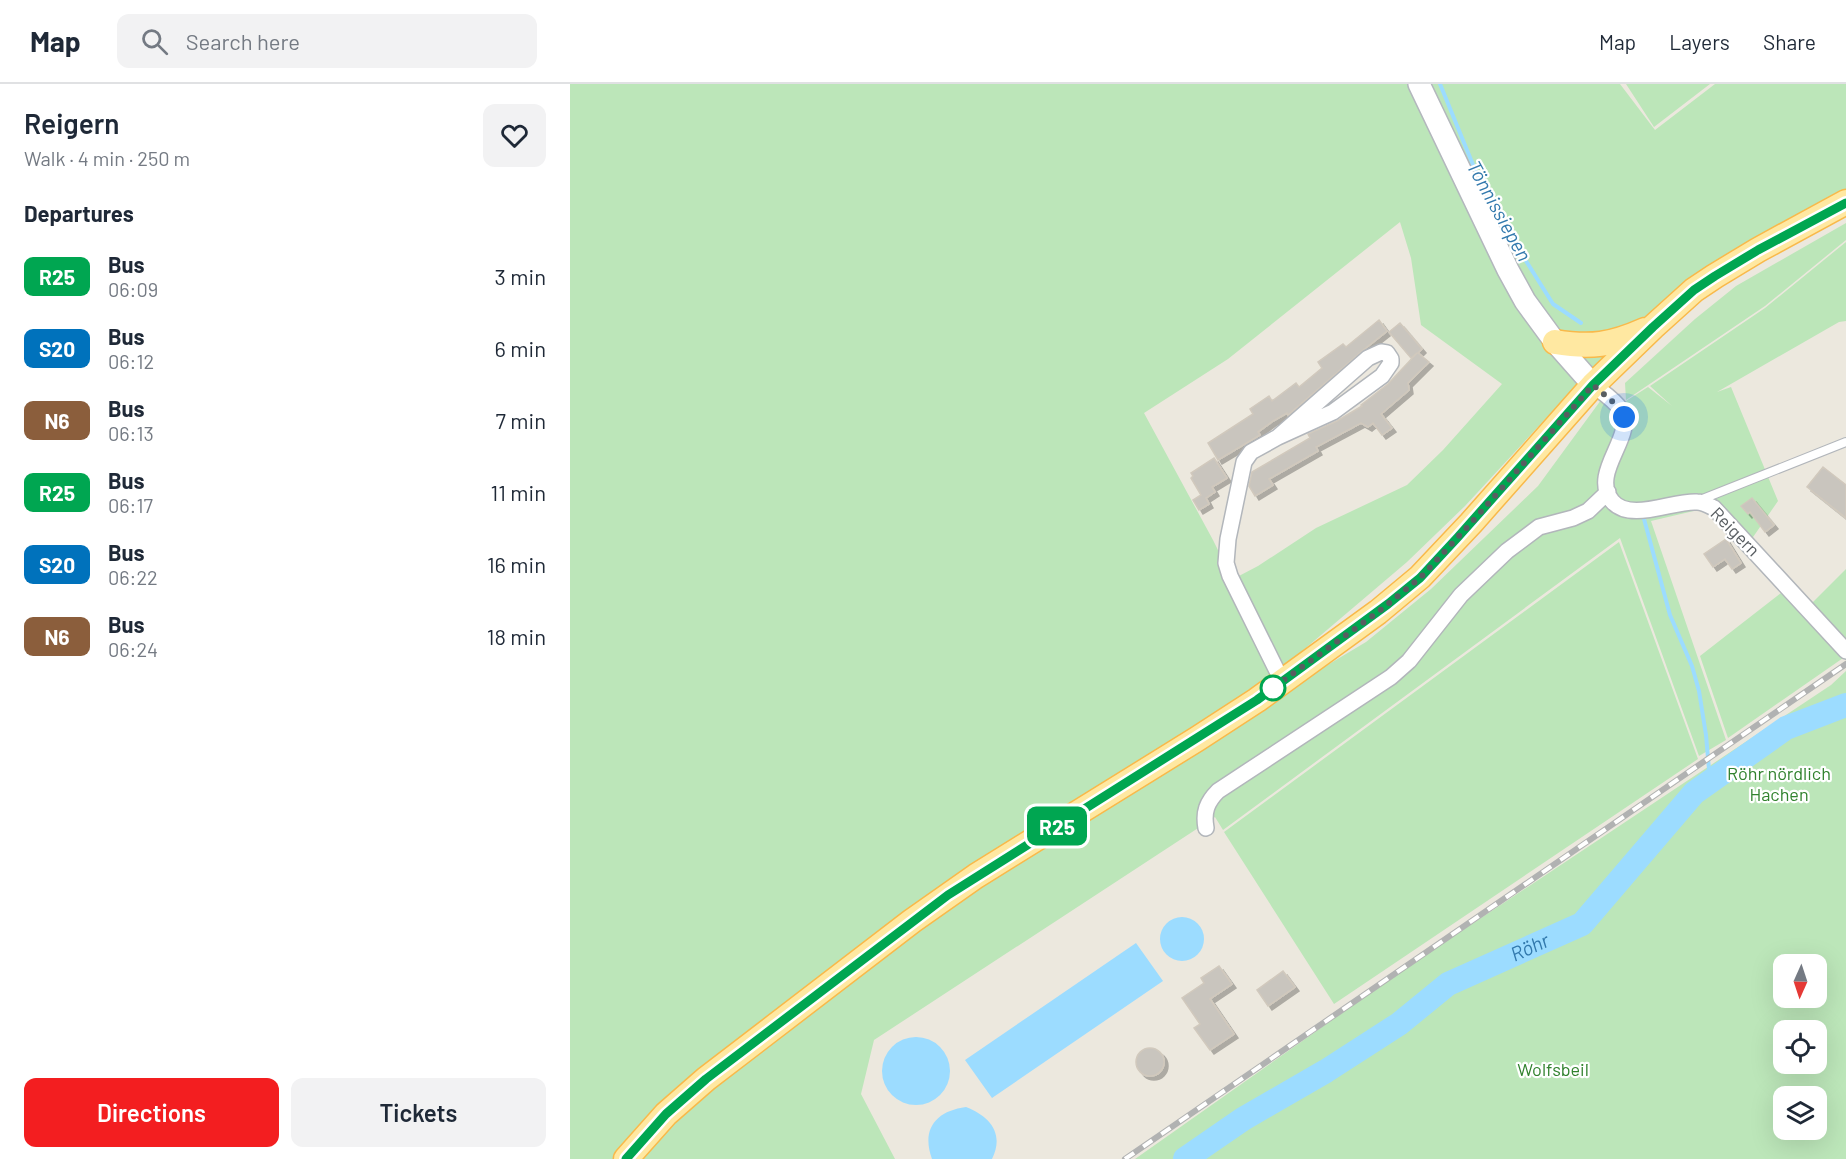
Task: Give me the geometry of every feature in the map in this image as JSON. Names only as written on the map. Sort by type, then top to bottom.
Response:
[{"type":"main road","points":[[1419,84],[1525,301],[1555,342],[1593,385]]},
{"type":"main road","points":[[626,1159],[666,1114],[706,1079],[948,895],[1197,739],[1378,612],[1420,578],[1593,385],[1694,290],[1790,232],[1846,202]]},
{"type":"main road","points":[[1555,342],[1592,345],[1621,340],[1653,327]]},
{"type":"street","points":[[1278,437],[1368,358],[1381,352],[1387,353],[1391,359],[1387,370],[1347,402],[1323,417],[1251,452],[1244,462],[1235,499],[1226,556],[1230,576],[1282,681]]},
{"type":"street","points":[[1206,828],[1204,819],[1207,805],[1218,791],[1391,677],[1409,661],[1461,596],[1494,562],[1524,537],[1539,527],[1573,518],[1588,511],[1608,492],[1607,472],[1623,433],[1624,417],[1620,408],[1593,385]]},
{"type":"street","name":"Reigern","points":[[1608,492],[1613,502],[1621,508],[1658,508],[1695,501],[1705,503],[1717,510],[1846,651]]},
{"type":"lane","points":[[1695,501],[1846,442]]},
{"type":"green space","points":[[570,84],[1620,84],[1655,130],[1715,84],[1846,84],[1846,195],[1802,222],[1696,274],[1635,327],[1573,389],[1465,506],[1407,562],[1281,669],[1237,577],[1316,528],[1407,485],[1443,450],[1502,384],[1421,325],[1411,258],[1400,222],[1228,359],[1144,413],[1213,540],[1280,676],[1284,691],[1366,642],[1431,589],[1538,486],[1601,400],[1626,401],[1648,387],[1672,406],[1650,386],[1765,308],[1846,242],[1846,321],[1839,322],[1717,392],[1731,387],[1778,501],[1751,540],[1715,506],[1651,521],[1726,740],[1699,756],[1620,538],[1223,830],[1215,817],[874,1040],[861,1094],[895,1159],[570,1159]]},
{"type":"green space","points":[[1626,84],[1710,84],[1654,127]]},
{"type":"green space","points":[[1846,223],[1846,240],[1765,306],[1626,400],[1625,383],[1695,319],[1736,286]]},
{"type":"green space","points":[[1619,542],[1698,759],[1334,1004],[1224,832]]},
{"type":"green space","points":[[1846,569],[1846,656],[1728,738],[1700,656],[1781,593],[1803,612]]},
{"type":"green space","points":[[1846,671],[1846,1159],[1135,1159],[1403,970],[1831,685]]},
{"type":"water","points":[[1182,917],[1197,924],[1204,939],[1197,954],[1182,961],[1167,954],[1160,939],[1167,924]]},
{"type":"water","points":[[1136,943],[1163,981],[992,1098],[965,1060]]},
{"type":"water","points":[[909,1037],[923,1037],[935,1042],[945,1052],[950,1071],[945,1090],[935,1100],[923,1105],[909,1105],[897,1100],[887,1090],[882,1078],[882,1064],[887,1052],[897,1042]]},
{"type":"water","points":[[966,1107],[982,1115],[996,1133],[996,1150],[992,1159],[932,1159],[928,1139],[934,1123],[946,1113]]},
{"type":"building","points":[[1379,320],[1387,331],[1288,415],[1287,413],[1273,421],[1258,432],[1260,435],[1218,460],[1208,443],[1253,414],[1250,409],[1269,396],[1272,401],[1296,383],[1299,387],[1322,368],[1318,362],[1343,344],[1346,347]]},
{"type":"building","points":[[1400,323],[1422,349],[1418,353],[1429,362],[1408,383],[1409,390],[1381,414],[1392,428],[1382,435],[1373,423],[1368,427],[1361,423],[1316,447],[1318,451],[1269,479],[1273,485],[1255,496],[1249,486],[1252,472],[1310,438],[1308,434],[1337,421],[1362,406],[1388,384],[1417,353],[1411,358],[1389,332]]},
{"type":"building","points":[[1214,458],[1227,478],[1212,487],[1215,492],[1206,498],[1209,504],[1199,510],[1193,500],[1201,495],[1191,478],[1193,476],[1191,473]]},
{"type":"building","points":[[1823,467],[1846,485],[1846,518],[1807,487]]},
{"type":"building","points":[[1752,498],[1774,525],[1765,532],[1750,512],[1748,514],[1741,506]]},
{"type":"building","points":[[1726,539],[1741,563],[1732,569],[1725,559],[1713,567],[1704,554]]},
{"type":"building","points":[[1219,966],[1232,984],[1210,999],[1234,1034],[1210,1050],[1194,1028],[1200,1024],[1182,998],[1204,983],[1201,978]]},
{"type":"building","points":[[1283,971],[1295,987],[1268,1006],[1257,990]]},
{"type":"building","points":[[1150,1048],[1160,1052],[1164,1062],[1160,1072],[1150,1076],[1140,1072],[1136,1062],[1140,1052]]},
{"type":"waterway","name":"Tönnissiepen","points":[[1440,84],[1478,177],[1506,229],[1553,304],[1581,323]]},
{"type":"waterway","name":"Tönnissiepen","points":[[1644,519],[1670,615],[1692,666],[1699,691],[1710,781]]},
{"type":"waterway","name":"Röhr","points":[[1185,1159],[1243,1119],[1326,1071],[1399,1024],[1448,984],[1582,924],[1694,793],[1786,728],[1846,705]]},
{"type":"railway","points":[[1125,1159],[1846,664]]},
{"type":"bus line","name":"R25","points":[[626,1159],[666,1114],[706,1079],[912,921],[976,876],[1257,700],[1388,604],[1420,578],[1593,385],[1694,290],[1758,250],[1846,203]]},
{"type":"route","points":[[1273,688],[1270,690],[1378,612],[1420,578],[1593,385],[1620,408],[1624,417]]},
{"type":"park label","name":"Röhr nördlich Hachen","points":[[1779,784]]},
{"type":"park label","name":"Wolfsbeil","points":[[1553,1070]]}]
